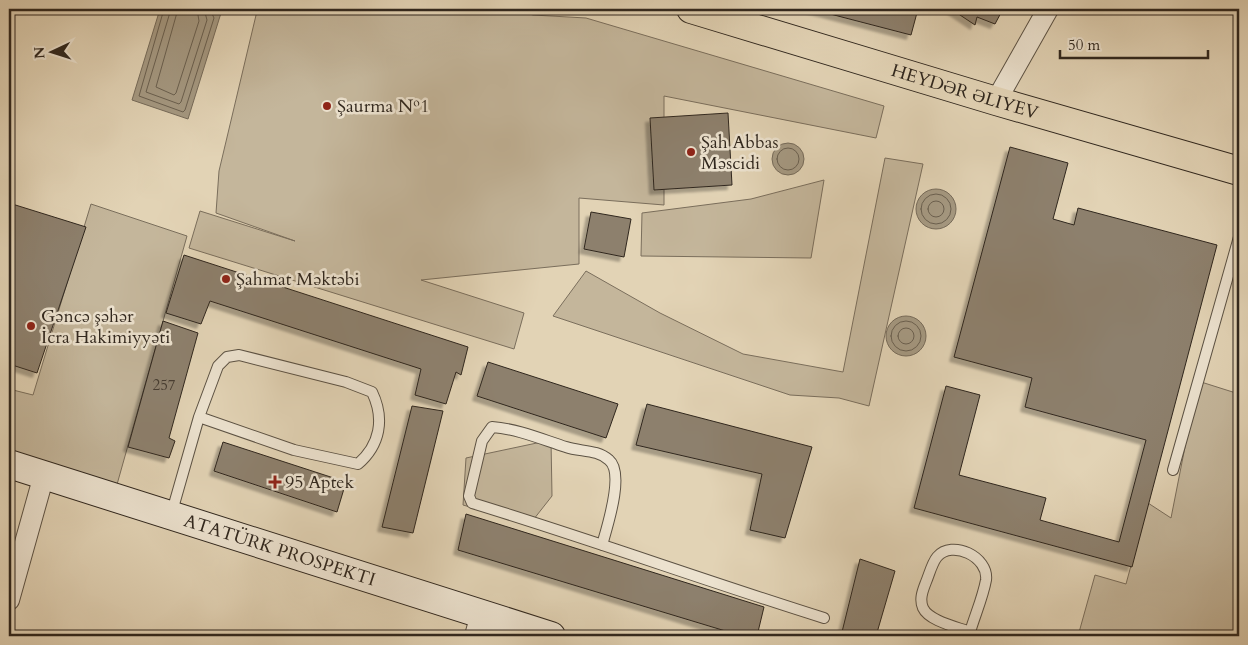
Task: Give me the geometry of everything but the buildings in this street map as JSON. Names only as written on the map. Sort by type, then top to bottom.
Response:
[{"type":"main road","name":"HEYDƏR ƏLIYEV","points":[[691,9],[996,101],[1239,171]]},
{"type":"main road","name":"ATATÜRK PROSPEKTI","points":[[9,464],[171,516],[478,625],[551,636]]},
{"type":"street","points":[[996,101],[1048,9]]},
{"type":"street","points":[[9,600],[44,476]]},
{"type":"lane","points":[[1173,470],[1239,237]]},
{"type":"lane","points":[[171,516],[199,417],[218,366],[227,357],[240,355],[346,382],[372,392],[379,407],[378,429],[371,452],[358,464],[294,450],[199,417]]},
{"type":"lane","points":[[602,545],[615,493],[615,468],[610,460],[597,452],[570,448],[511,428],[492,427],[482,441],[469,496],[472,503],[699,579],[824,618]]},
{"type":"lane","points":[[957,550],[976,557],[982,564],[986,579],[969,634],[929,616],[923,608],[921,596],[936,558],[945,551],[957,550]]},
{"type":"shaded area","points":[[253,9],[512,9],[533,15],[586,18],[884,106],[876,138],[664,96],[664,205],[579,198],[579,264],[421,280],[524,313],[514,349],[189,248],[200,211],[295,241],[216,213],[219,171],[257,11]]},
{"type":"shaded area","points":[[885,158],[923,164],[869,406],[839,398],[790,395],[553,316],[586,271],[660,313],[743,354],[843,372]]},
{"type":"shaded area","points":[[824,180],[811,258],[641,256],[642,213],[751,199]]},
{"type":"shaded area","points":[[91,204],[187,236],[116,488],[9,455],[9,389],[33,395]]},
{"type":"shaded area","points":[[1198,381],[1239,394],[1239,636],[1078,636],[1095,575],[1126,584],[1148,503],[1171,518]]},
{"type":"shaded area","points":[[551,440],[552,496],[530,524],[463,505],[466,458]]},
{"type":"water","points":[[160,9],[208,9],[221,13],[188,119],[132,100]]},
{"type":"water","points":[[788,143],[794,144],[799,148],[803,153],[803,165],[799,170],[794,174],[788,175],[782,174],[777,170],[773,165],[772,159],[773,153],[777,148],[782,144]]},
{"type":"water","points":[[936,189],[947,192],[953,198],[956,209],[953,220],[947,226],[936,229],[925,226],[919,220],[916,209],[919,198],[925,192]]},
{"type":"water","points":[[906,316],[920,322],[926,336],[920,350],[906,356],[892,350],[886,336],[892,322]]},
{"type":"place","name":"Şaurma №1","points":[[327,106]]},
{"type":"place","name":"Şah Abbas Məscidi","points":[[691,152]]},
{"type":"place","name":"Şahmat Məktəbi","points":[[226,279]]},
{"type":"place","name":"Gəncə şəhər İcra Hakimiyyəti","points":[[31,326]]},
{"type":"place","name":"95 Aptek","points":[[275,482]]}]
